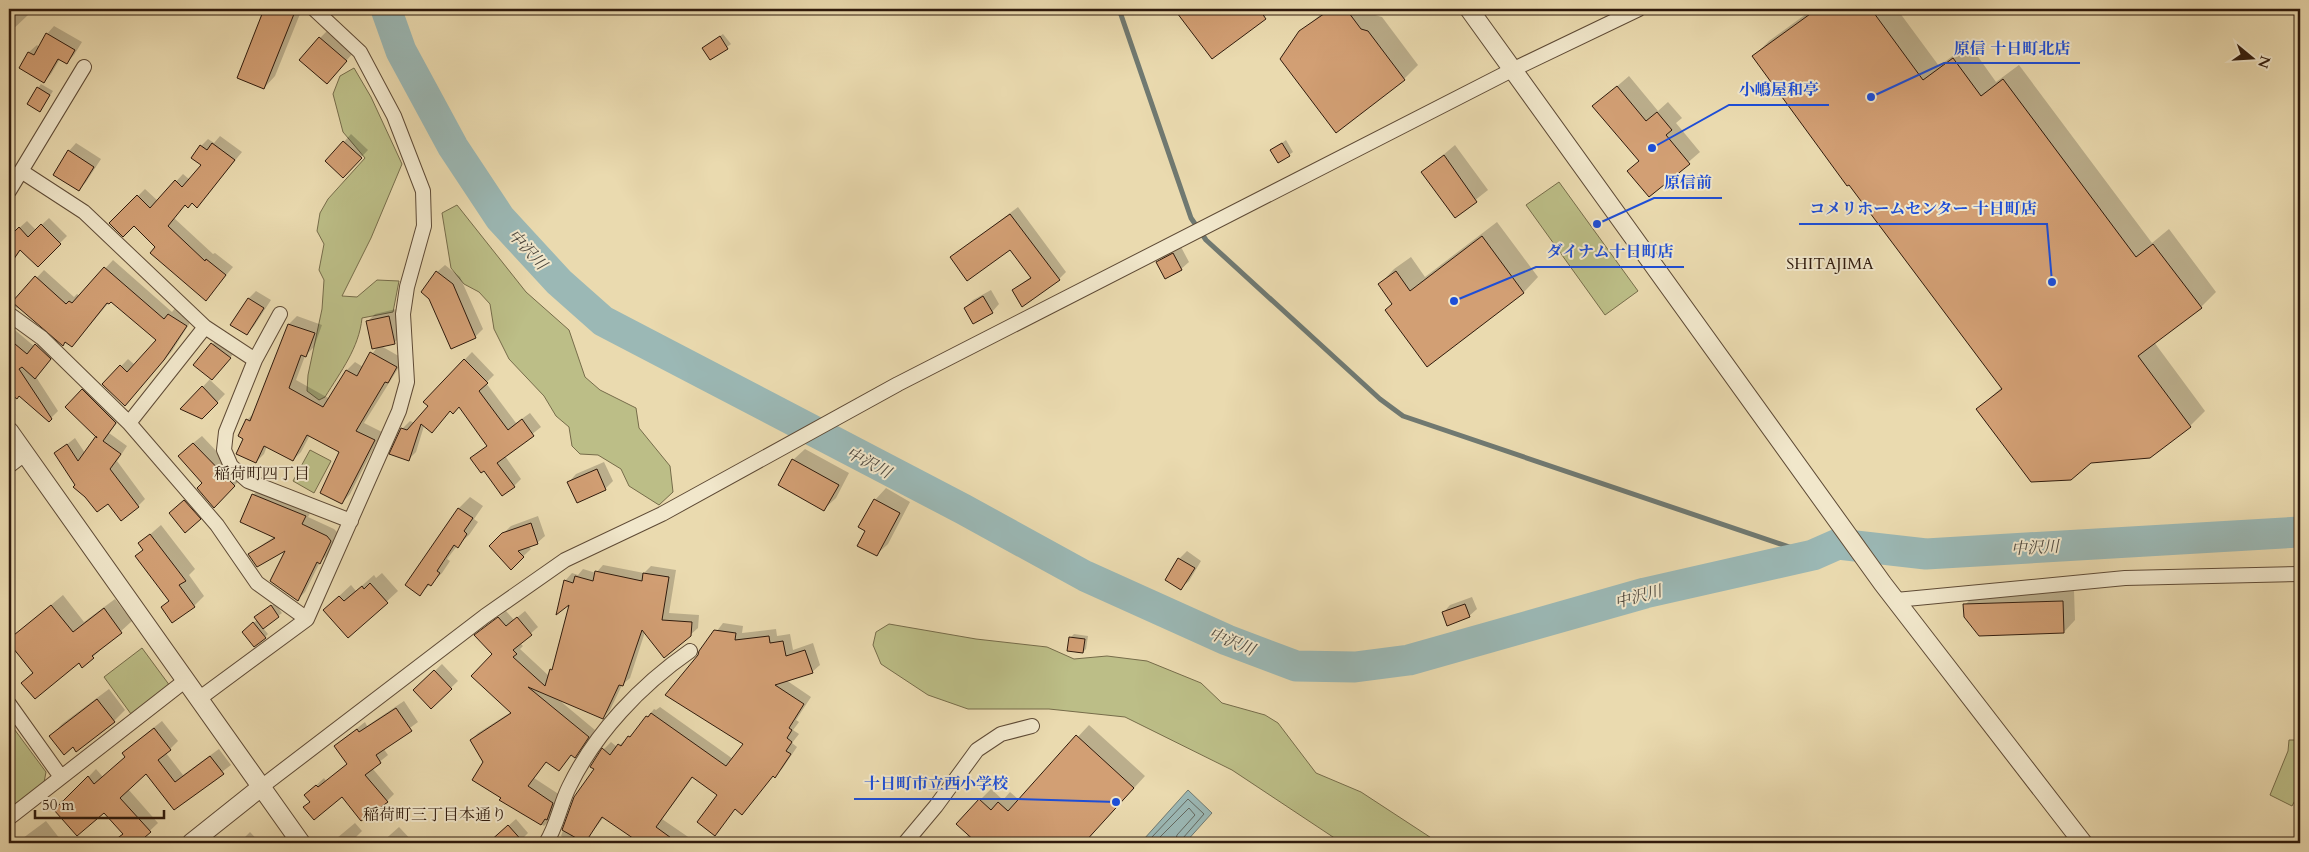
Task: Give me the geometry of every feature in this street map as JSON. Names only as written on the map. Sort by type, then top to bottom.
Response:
[{"type":"street","points":[[200,698],[307,619],[398,411],[407,382],[403,314],[407,287],[424,226],[423,191],[394,116],[360,52],[314,9]]},
{"type":"street","points":[[1469,9],[1841,527],[2083,843]]},
{"type":"street","points":[[191,843],[485,616],[565,560],[662,514],[898,384],[1514,70],[1640,9]]},
{"type":"street","points":[[9,191],[84,67]]},
{"type":"street","points":[[21,171],[84,212],[205,327],[255,360]]},
{"type":"street","points":[[9,314],[42,338],[128,423],[217,525],[257,583],[307,619]]},
{"type":"street","points":[[280,314],[255,360],[226,432],[224,450],[231,466],[248,480],[351,521]]},
{"type":"street","points":[[128,423],[205,327]]},
{"type":"street","points":[[9,430],[200,698],[260,788],[301,843]]},
{"type":"street","points":[[9,466],[26,453]]},
{"type":"street","points":[[1896,600],[2125,578],[2300,574]]},
{"type":"street","points":[[546,843],[568,787],[600,736],[665,668],[690,651]]},
{"type":"street","points":[[9,818],[186,680]]},
{"type":"street","points":[[9,704],[61,777]]},
{"type":"street","points":[[905,843],[936,806],[977,750],[1002,734],[1032,726]]},
{"type":"green space","points":[[354,68],[371,97],[402,164],[371,238],[342,296],[357,297],[377,280],[399,281],[393,312],[362,318],[357,339],[348,359],[325,397],[319,400],[307,391],[308,375],[322,309],[324,280],[319,270],[324,244],[317,231],[320,213],[328,199],[365,158],[343,132],[333,94],[340,76]]},
{"type":"green space","points":[[1559,182],[1638,291],[1605,315],[1526,205]]},
{"type":"green space","points":[[457,205],[526,292],[569,330],[585,377],[600,390],[636,408],[639,428],[670,466],[673,492],[659,505],[629,486],[621,469],[598,455],[580,454],[572,446],[569,427],[556,416],[544,396],[509,359],[494,329],[490,304],[479,292],[464,284],[451,268],[442,213]]},
{"type":"green space","points":[[310,450],[331,461],[314,493],[293,481]]},
{"type":"green space","points":[[889,624],[976,639],[1047,647],[1074,659],[1107,656],[1147,661],[1201,683],[1222,703],[1265,715],[1278,723],[1316,773],[1361,792],[1439,843],[1342,843],[1232,770],[1125,717],[1049,709],[968,709],[928,695],[881,664],[873,645],[876,632]]},
{"type":"green space","points":[[142,648],[170,686],[131,714],[104,677]]},
{"type":"green space","points":[[9,722],[46,772],[43,788],[9,814]]},
{"type":"green space","points":[[2289,740],[2300,740],[2300,791],[2292,806],[2270,795],[2288,751]]},
{"type":"water","points":[[1188,790],[1212,813],[1185,843],[1149,843],[1144,839]]},
{"type":"building","points":[[264,9],[296,9],[264,89],[237,78]]},
{"type":"building","points":[[1174,9],[1259,9],[1266,19],[1212,59]]},
{"type":"building","points":[[1331,9],[1346,9],[1361,29],[1368,31],[1405,80],[1336,133],[1280,59],[1299,31]]},
{"type":"building","points":[[1817,9],[1871,9],[1923,80],[1953,58],[1981,96],[2003,79],[2136,257],[2153,244],[2202,308],[2138,356],[2191,427],[2150,458],[2091,463],[2071,480],[2031,482],[1976,409],[2002,389],[1849,185],[1847,186],[1752,56]]},
{"type":"building","points":[[46,33],[75,50],[67,64],[58,59],[44,83],[19,68],[28,52],[34,55]]},
{"type":"building","points":[[720,36],[728,49],[710,60],[702,48]]},
{"type":"building","points":[[319,37],[347,61],[327,84],[299,60]]},
{"type":"building","points":[[1617,86],[1646,121],[1657,112],[1672,130],[1666,135],[1690,164],[1649,197],[1627,171],[1639,161],[1592,106]]},
{"type":"building","points":[[37,87],[50,95],[40,112],[27,104]]},
{"type":"building","points":[[343,141],[362,158],[343,178],[325,161]]},
{"type":"building","points":[[212,143],[235,160],[197,208],[192,203],[188,208],[185,205],[168,226],[205,261],[206,259],[226,275],[206,301],[150,253],[155,247],[134,226],[123,237],[109,223],[137,195],[150,208],[175,180],[182,187],[201,165],[191,158],[200,145],[207,150]]},
{"type":"building","points":[[1282,143],[1290,156],[1278,163],[1270,150]]},
{"type":"building","points":[[68,150],[94,167],[79,191],[53,175]]},
{"type":"building","points":[[1444,155],[1477,202],[1455,218],[1421,172]]},
{"type":"building","points":[[1010,214],[1060,280],[1022,307],[1012,290],[1031,278],[1010,250],[967,281],[950,257]]},
{"type":"building","points":[[41,224],[61,244],[38,267],[20,250],[9,266],[9,237],[19,227],[28,237]]},
{"type":"building","points":[[1482,236],[1524,293],[1427,367],[1385,310],[1392,304],[1378,284],[1396,271],[1410,291]]},
{"type":"building","points":[[1173,253],[1182,270],[1165,279],[1156,262]]},
{"type":"building","points":[[104,267],[164,319],[168,314],[187,326],[164,360],[125,406],[102,384],[120,365],[127,372],[156,340],[111,302],[107,303],[72,347],[65,342],[63,346],[12,302],[35,276],[66,304],[69,301],[72,303]]},
{"type":"building","points":[[436,271],[453,284],[476,338],[451,349],[429,299],[421,292]]},
{"type":"building","points":[[983,296],[993,313],[973,324],[964,308]]},
{"type":"building","points":[[248,298],[264,308],[247,335],[230,325]]},
{"type":"building","points":[[389,316],[395,344],[372,349],[366,321]]},
{"type":"building","points":[[288,324],[315,333],[306,357],[301,355],[289,388],[323,407],[346,370],[357,376],[370,352],[397,367],[388,383],[385,382],[356,431],[375,440],[342,504],[320,493],[339,452],[307,435],[293,461],[264,446],[256,463],[236,454],[243,439],[238,436],[246,419],[250,421]]},
{"type":"building","points":[[9,339],[27,354],[35,344],[51,359],[35,379],[22,367],[19,369],[52,419],[49,422],[19,396],[17,399],[9,393]]},
{"type":"building","points":[[211,343],[231,358],[212,380],[193,365]]},
{"type":"building","points":[[464,359],[488,383],[479,391],[508,430],[522,419],[534,436],[497,463],[515,487],[502,496],[484,471],[481,473],[470,458],[487,446],[459,407],[453,414],[450,411],[432,433],[421,424],[409,461],[389,454],[401,428],[407,430],[428,406],[423,402]]},
{"type":"building","points":[[202,386],[218,403],[202,419],[180,409]]},
{"type":"building","points":[[82,389],[116,423],[103,441],[121,454],[110,469],[139,507],[121,521],[108,504],[97,512],[85,497],[73,487],[75,485],[54,453],[67,444],[78,461],[96,437],[65,407]]},
{"type":"building","points":[[193,443],[235,486],[214,508],[197,488],[202,483],[178,456]]},
{"type":"building","points":[[792,459],[839,485],[824,511],[778,485]]},
{"type":"building","points":[[597,469],[606,490],[577,503],[567,482]]},
{"type":"building","points":[[252,494],[306,516],[302,524],[327,536],[331,541],[320,564],[317,562],[298,601],[270,581],[285,551],[257,567],[248,554],[275,538],[240,522]]},
{"type":"building","points":[[874,499],[900,513],[877,556],[857,546],[865,531],[858,527]]},
{"type":"building","points":[[184,500],[201,519],[185,533],[169,513]]},
{"type":"building","points":[[458,508],[473,518],[464,531],[467,534],[458,548],[454,545],[437,571],[440,573],[431,586],[428,584],[420,596],[405,585]]},
{"type":"building","points":[[531,523],[538,544],[518,551],[524,557],[511,570],[489,546],[502,533]]},
{"type":"building","points":[[150,534],[186,581],[179,585],[195,607],[172,623],[161,607],[169,601],[135,556],[143,550],[138,543]]},
{"type":"building","points":[[1178,558],[1195,568],[1181,590],[1165,580]]},
{"type":"building","points":[[595,571],[642,581],[643,573],[669,577],[662,620],[692,622],[691,636],[664,658],[642,630],[623,686],[619,685],[603,719],[528,687],[589,737],[575,758],[571,755],[559,771],[546,762],[528,786],[553,803],[547,820],[545,819],[541,825],[499,800],[501,798],[472,780],[483,762],[470,740],[511,713],[471,676],[492,654],[474,635],[498,617],[506,626],[517,617],[532,635],[513,650],[517,654],[513,657],[545,686],[550,669],[552,670],[569,605],[556,615],[564,580],[573,583],[575,576],[593,581]]},
{"type":"building","points":[[370,583],[388,603],[348,638],[323,610],[339,596],[344,601],[362,586],[364,589]]},
{"type":"building","points":[[2063,601],[2064,633],[1979,636],[1964,617],[1963,604]]},
{"type":"building","points":[[1465,604],[1470,617],[1447,626],[1442,612]]},
{"type":"building","points":[[51,605],[73,632],[104,608],[122,633],[92,656],[94,658],[82,668],[79,663],[35,699],[21,683],[33,673],[9,643],[9,639]]},
{"type":"building","points":[[271,605],[279,617],[263,629],[254,617]]},
{"type":"building","points":[[253,622],[266,638],[254,647],[242,632]]},
{"type":"building","points":[[714,630],[736,633],[735,640],[769,636],[770,643],[783,641],[786,656],[805,650],[813,673],[775,685],[804,704],[789,728],[792,730],[787,738],[792,742],[786,751],[791,754],[775,778],[773,776],[742,815],[735,809],[715,836],[697,822],[717,795],[692,777],[656,827],[678,843],[640,843],[602,817],[585,843],[562,830],[574,797],[594,769],[590,767],[602,748],[610,755],[618,744],[621,746],[646,716],[648,717],[651,713],[726,766],[743,744],[665,695],[698,655]]},
{"type":"building","points":[[1069,637],[1085,639],[1083,653],[1067,651]]},
{"type":"building","points":[[434,670],[452,689],[431,709],[413,690]]},
{"type":"building","points":[[97,699],[115,722],[76,752],[73,747],[64,755],[49,736]]},
{"type":"building","points":[[396,708],[412,731],[376,755],[381,763],[365,775],[388,802],[361,821],[342,797],[314,820],[303,807],[310,802],[304,795],[316,785],[318,787],[347,764],[334,746],[357,729],[359,732]]},
{"type":"building","points":[[154,728],[171,750],[158,760],[175,782],[210,756],[224,774],[174,810],[146,774],[120,798],[151,832],[138,843],[111,843],[123,834],[104,813],[77,836],[54,810],[88,776],[94,784],[125,757],[122,753]]},
{"type":"building","points":[[1076,735],[1134,788],[1084,843],[977,843],[956,824],[979,799],[991,810],[998,802],[1008,811]]},
{"type":"building","points":[[508,825],[524,843],[488,843]]},
{"type":"waterway","name":"中沢川","points":[[386,9],[401,51],[453,147],[500,218],[559,282],[603,321],[963,509],[1085,576],[1227,640],[1296,666],[1355,667],[1409,660],[1645,593],[1813,555],[1838,544],[1926,554],[2300,532]]},
{"type":"waterway","points":[[1119,9],[1191,218],[1206,240],[1380,399],[1403,416],[1813,555]]},
{"type":"place","name":"原信 十日町北店","points":[[1871,97]]},
{"type":"place","name":"小嶋屋和亭","points":[[1652,148]]},
{"type":"place","name":"原信前","points":[[1597,224]]},
{"type":"place","name":"コメリホームセンター 十日町店","points":[[2052,282]]},
{"type":"place","name":"ダイナム十日町店","points":[[1454,301]]},
{"type":"place","name":"十日町市立西小学校","points":[[1116,802]]},
{"type":"district","name":"SHITAJIMA","points":[[1830,263]]},
{"type":"district","name":"稲荷町四丁目","points":[[262,473]]},
{"type":"district","name":"稲荷町三丁目本通り","points":[[435,814]]}]
